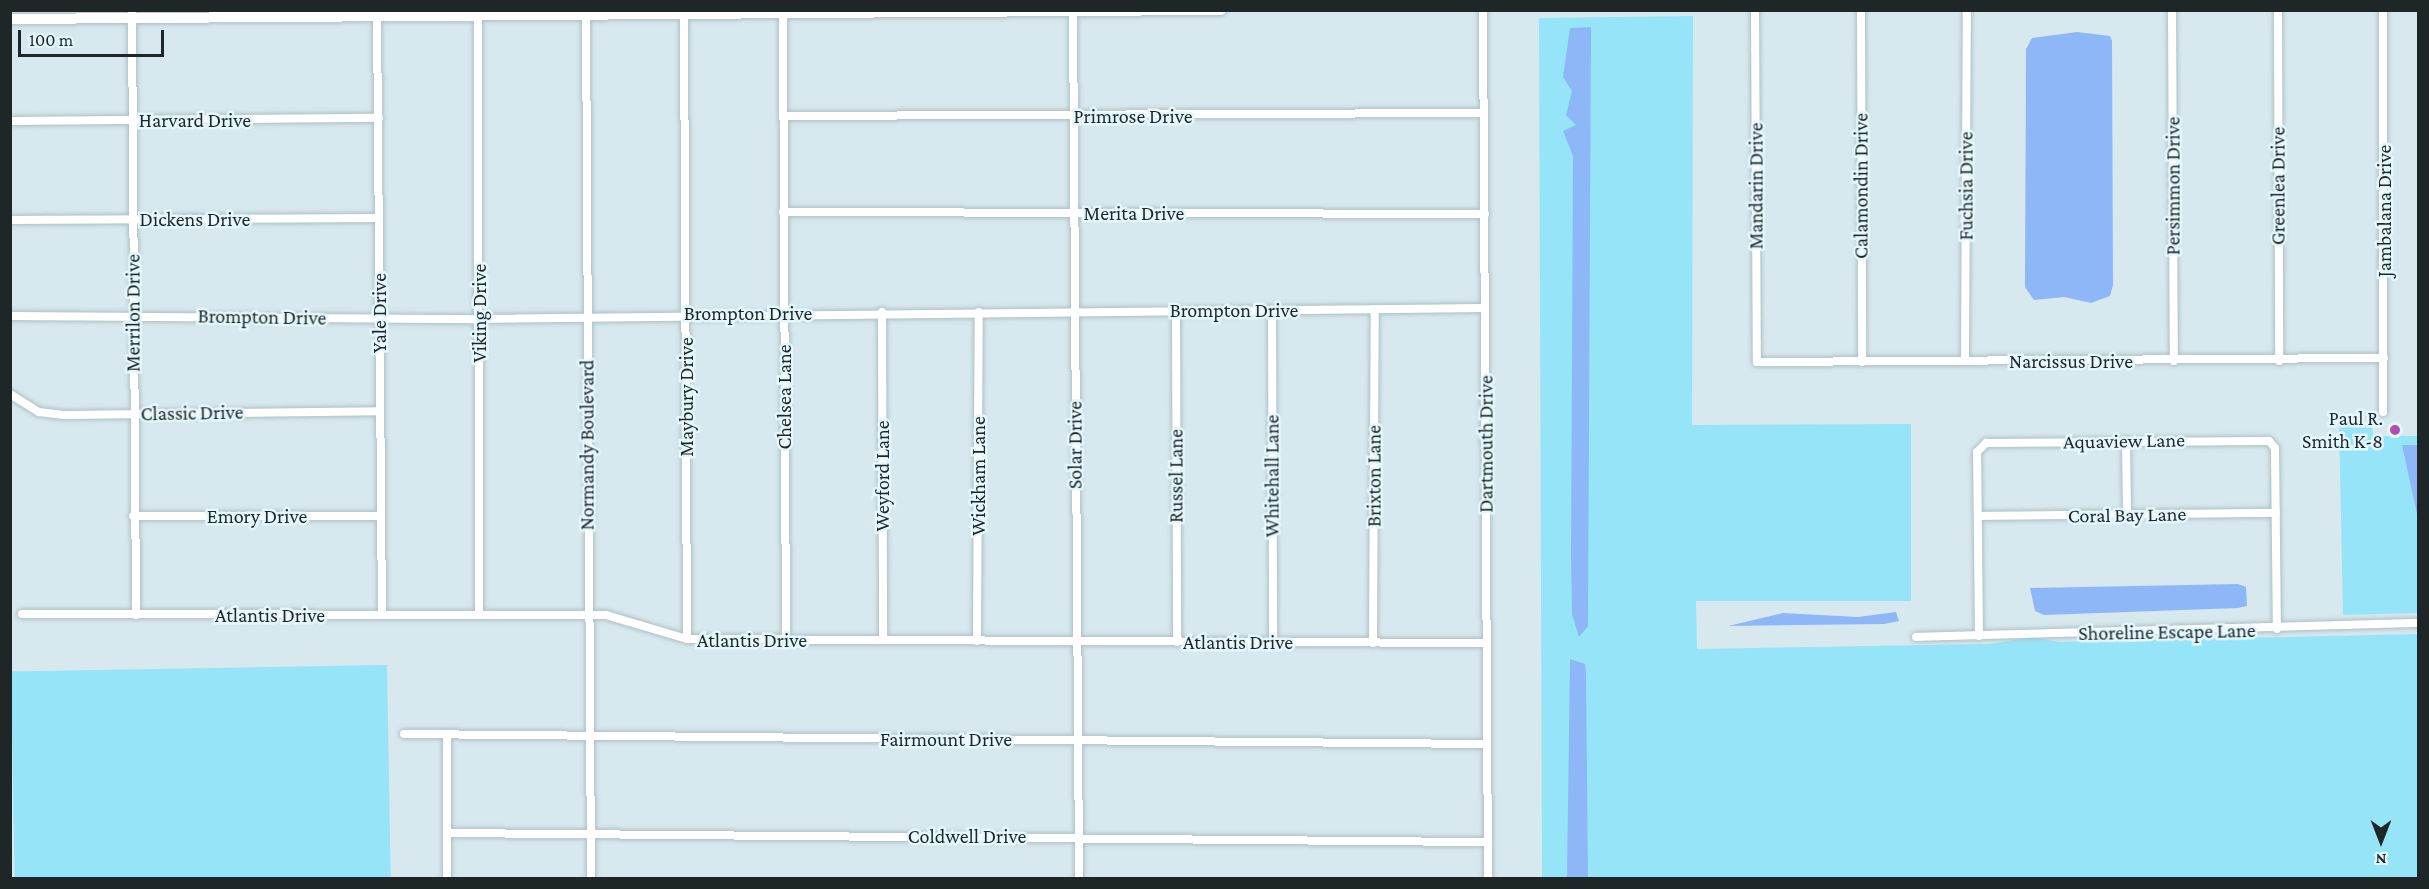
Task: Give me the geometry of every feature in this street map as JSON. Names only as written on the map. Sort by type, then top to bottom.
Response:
[{"type":"street","points":[[10,19],[132,14],[1221,10]]},
{"type":"street","name":"Dartmouth Drive","points":[[1483,10],[1488,879]]},
{"type":"street","name":"Mandarin Drive","points":[[1755,10],[1757,362]]},
{"type":"street","name":"Calamondin Drive","points":[[1861,10],[1862,362]]},
{"type":"street","name":"Fuchsia Drive","points":[[1965,361],[1966,10]]},
{"type":"street","name":"Persimmon Drive","points":[[2172,10],[2174,361]]},
{"type":"street","name":"Greenlea Drive","points":[[2278,10],[2279,361]]},
{"type":"street","name":"Jambalana Drive","points":[[2383,10],[2384,412]]},
{"type":"street","name":"Solar Drive","points":[[1073,11],[1079,879]]},
{"type":"street","name":"Maybury Drive","points":[[684,12],[687,639]]},
{"type":"street","name":"Chelsea Lane","points":[[783,12],[786,640]]},
{"type":"street","name":"Viking Drive","points":[[478,13],[479,615]]},
{"type":"street","name":"Normandy Boulevard","points":[[586,13],[587,616],[591,879]]},
{"type":"street","name":"Merrilon Drive","points":[[132,14],[133,516],[136,615]]},
{"type":"street","name":"Yale Drive","points":[[377,14],[382,615]]},
{"type":"street","name":"Primrose Drive","points":[[783,116],[1484,113]]},
{"type":"street","name":"Harvard Drive","points":[[10,121],[379,118]]},
{"type":"street","name":"Merita Drive","points":[[783,213],[1485,214]]},
{"type":"street","name":"Dickens Drive","points":[[10,220],[379,218]]},
{"type":"street","name":"Brompton Drive","points":[[10,316],[133,314],[479,319],[587,314],[1485,308]]},
{"type":"street","name":"Brixton Lane","points":[[1373,643],[1375,309]]},
{"type":"street","name":"Russel Lane","points":[[1176,310],[1177,642]]},
{"type":"street","name":"Whitehall Lane","points":[[1272,310],[1273,643]]},
{"type":"street","name":"Weyford Lane","points":[[882,312],[883,640]]},
{"type":"street","name":"Wickham Lane","points":[[977,641],[979,312]]},
{"type":"street","name":"Narcissus Drive","points":[[1757,362],[2279,361],[2384,358]]},
{"type":"street","name":"Classic Drive","points":[[10,394],[39,412],[133,414],[380,411]]},
{"type":"street","points":[[2126,441],[2127,515]]},
{"type":"street","name":"Aquaview Lane","points":[[1979,636],[1977,452],[1982,444],[2269,441],[2275,448],[2277,629]]},
{"type":"street","name":"Coral Bay Lane","points":[[1978,516],[2276,513]]},
{"type":"street","name":"Emory Drive","points":[[133,516],[381,516]]},
{"type":"street","name":"Atlantis Drive","points":[[22,614],[606,615],[687,639],[1486,643]]},
{"type":"street","name":"Shoreline Escape Lane","points":[[1916,637],[1979,636],[2028,630],[2277,629],[2418,623]]},
{"type":"street","name":"Fairmount Drive","points":[[404,734],[1487,744]]},
{"type":"street","points":[[447,735],[447,879]]},
{"type":"street","name":"Coldwell Drive","points":[[447,833],[1488,842]]},
{"type":"shaded area","points":[[1693,16],[1692,425],[1911,424],[1911,601],[1696,601],[1697,649],[1990,644],[2033,637],[2059,642],[2418,634],[2418,878],[1542,878],[1539,18]]},
{"type":"shaded area","points":[[1591,27],[1588,626],[1579,637],[1572,614],[1571,557],[1573,156],[1563,131],[1576,125],[1566,115],[1572,91],[1563,77],[1570,28]]},
{"type":"shaded area","points":[[2077,32],[2110,36],[2112,41],[2113,285],[2110,296],[2091,303],[2064,297],[2034,300],[2025,287],[2026,49],[2032,38]]},
{"type":"shaded area","points":[[2339,423],[2372,423],[2373,436],[2418,436],[2418,445],[2402,445],[2418,519],[2418,613],[2343,615]]},
{"type":"shaded area","points":[[2402,445],[2418,445],[2418,519],[2409,478]]},
{"type":"shaded area","points":[[2238,584],[2246,587],[2247,606],[2044,615],[2035,611],[2030,588]]},
{"type":"shaded area","points":[[1896,612],[1899,621],[1884,624],[1728,626],[1783,613],[1858,617]]},
{"type":"shaded area","points":[[1570,659],[1585,664],[1586,674],[1588,878],[1567,878]]},
{"type":"shaded area","points":[[387,665],[391,878],[15,878],[11,672]]},
{"type":"place","name":"Paul R. Smith K-8","points":[[2395,430]]}]
